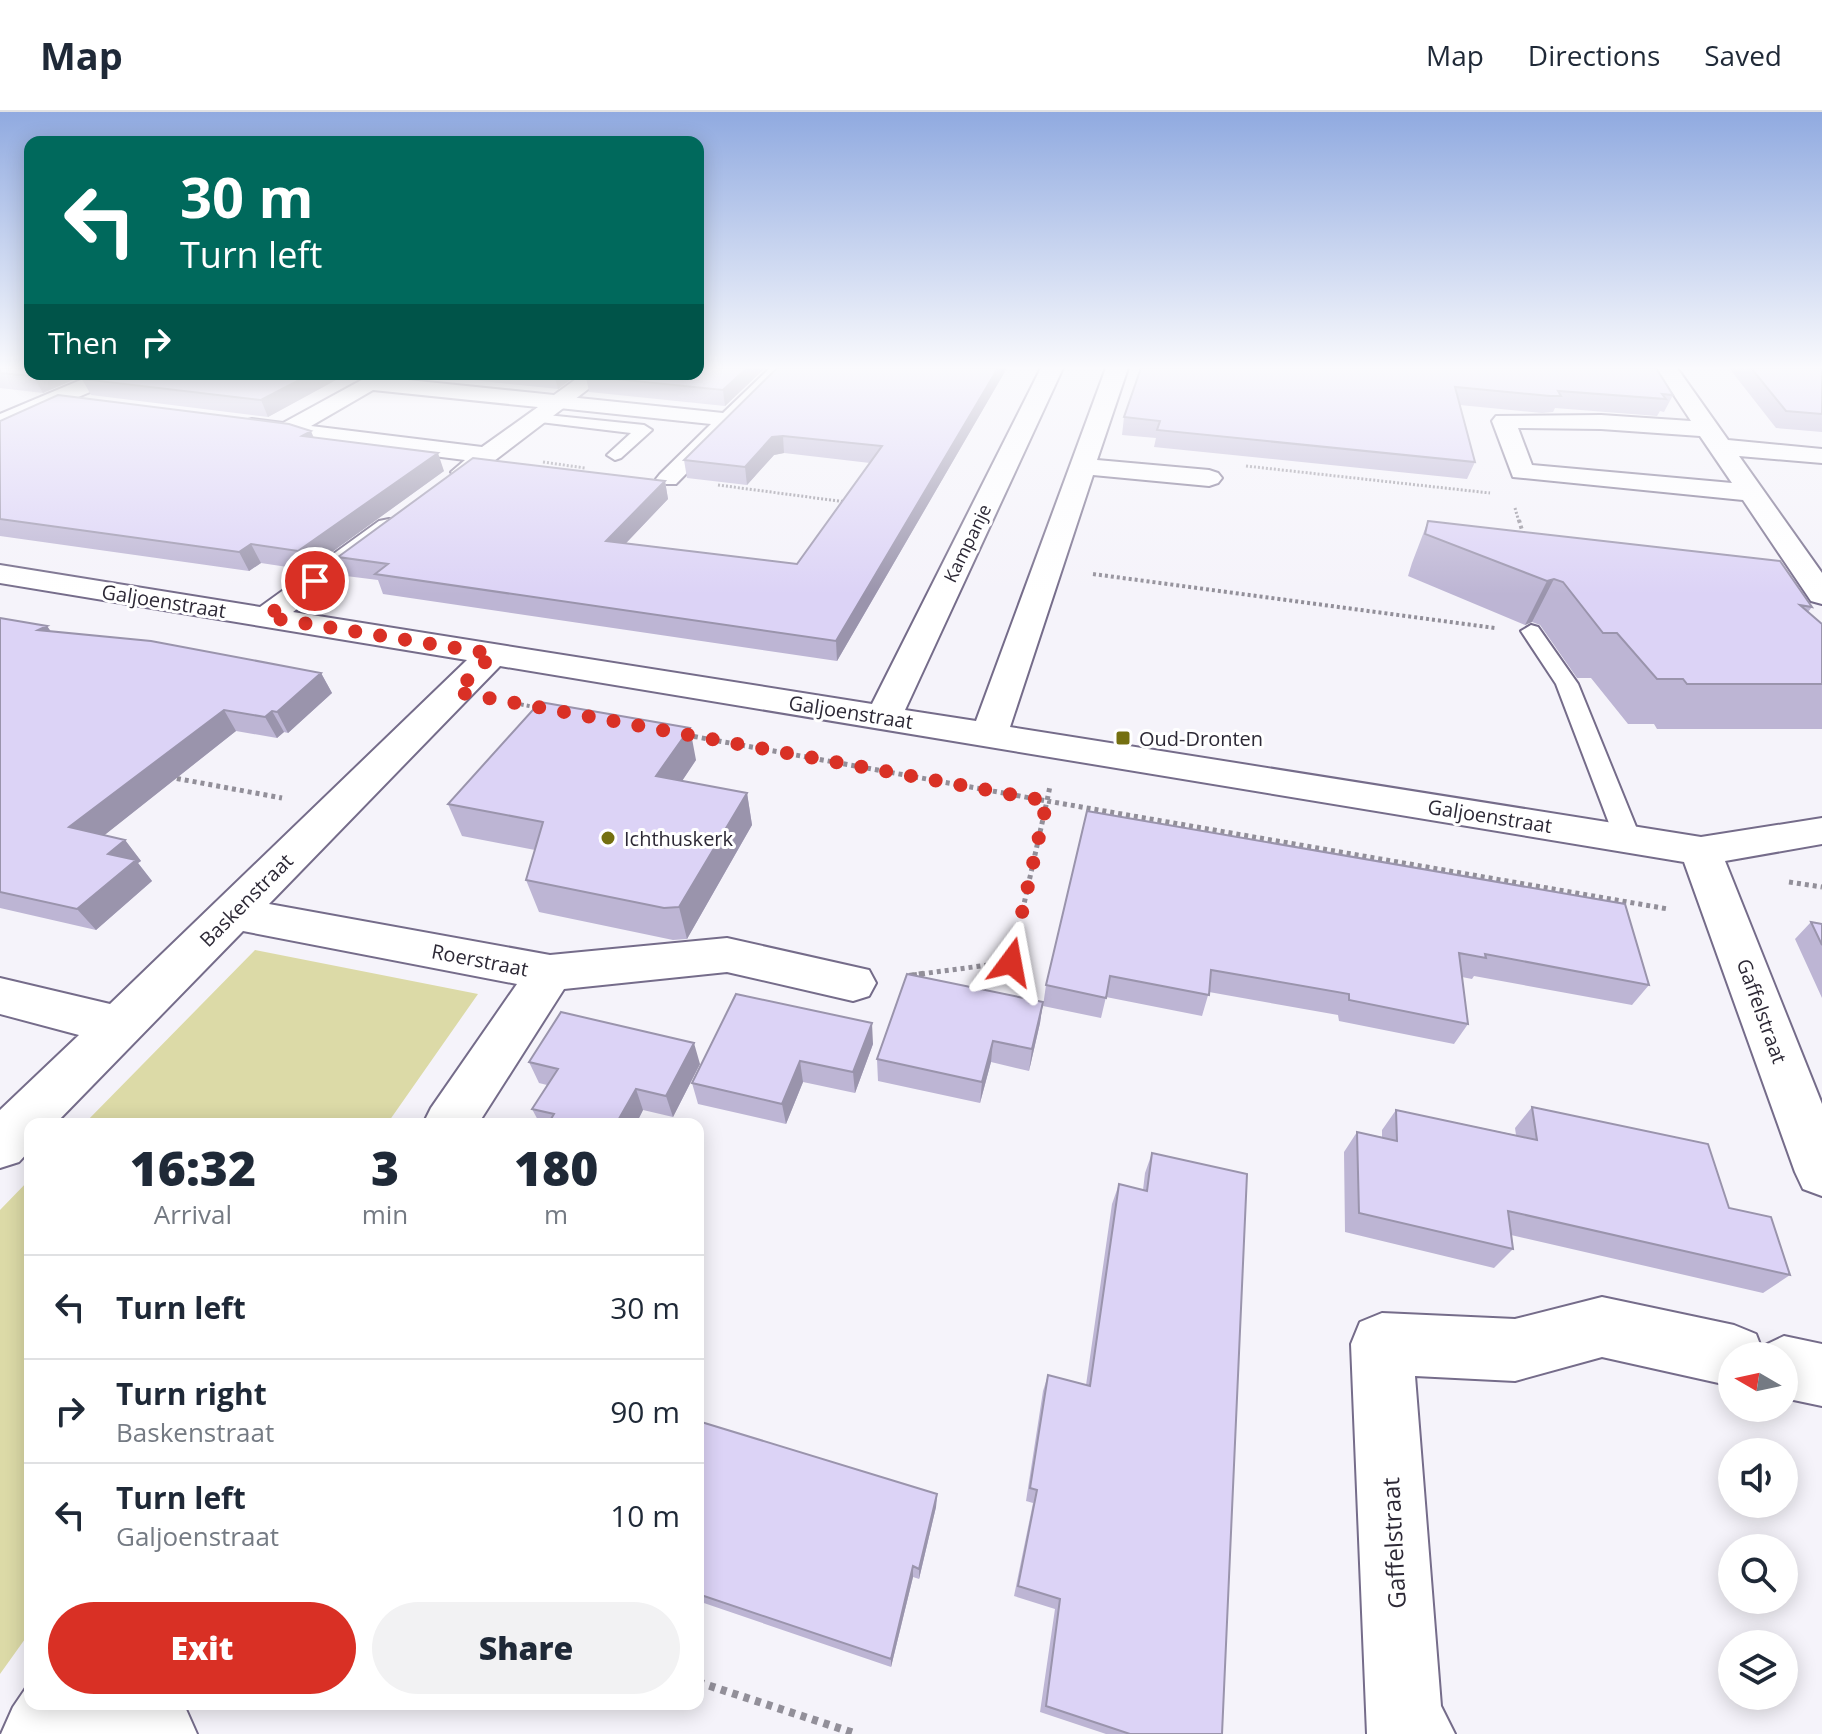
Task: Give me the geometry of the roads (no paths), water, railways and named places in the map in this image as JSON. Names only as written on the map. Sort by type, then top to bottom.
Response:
[{"type":"street","points":[[397,444],[487,455]]},
{"type":"street","points":[[438,491],[502,444]]},
{"type":"street","points":[[668,479],[705,444]]},
{"type":"street","name":"Kampanje","points":[[883,718],[1015,444]]},
{"type":"street","points":[[989,735],[1090,444]]},
{"type":"street","points":[[1512,444],[1522,472],[1752,493]]},
{"type":"street","points":[[1718,444],[1822,595]]},
{"type":"street","points":[[1748,444],[1822,456]]},
{"type":"street","points":[[1082,466],[1209,478]]},
{"type":"street","points":[[266,617],[413,509]]},
{"type":"street","name":"Galjoenstraat","points":[[0,574],[1701,851],[1822,831]]},
{"type":"street","name":"Baskenstraat","points":[[27,1118],[493,654]]},
{"type":"street","name":"Gaffelstraat","points":[[1701,851],[1822,1172]]},
{"type":"street","name":"Roerstraat","points":[[233,913],[550,973],[453,1118]]},
{"type":"street","points":[[550,973],[727,955],[853,983]]},
{"type":"street","points":[[0,996],[119,1026]]},
{"type":"street","name":"Baskenstraat","points":[[0,1145],[24,1121]]},
{"type":"street","name":"Gaffelstraat","points":[[1416,1734],[1404,1731],[1382,1344],[1515,1350],[1602,1327],[1718,1352]]},
{"type":"street","points":[[1798,1370],[1822,1375]]},
{"type":"street","points":[[40,1734],[56,1710]]},
{"type":"street","points":[[99,1710],[158,1734]]},
{"type":"lane","points":[[615,455],[628,444]]},
{"type":"lane","points":[[1531,631],[1567,684],[1628,839]]},
{"type":"place","name":"Oud-Dronten","points":[[1123,738]]},
{"type":"place","name":"Ichthuskerk","points":[[608,838]]}]
